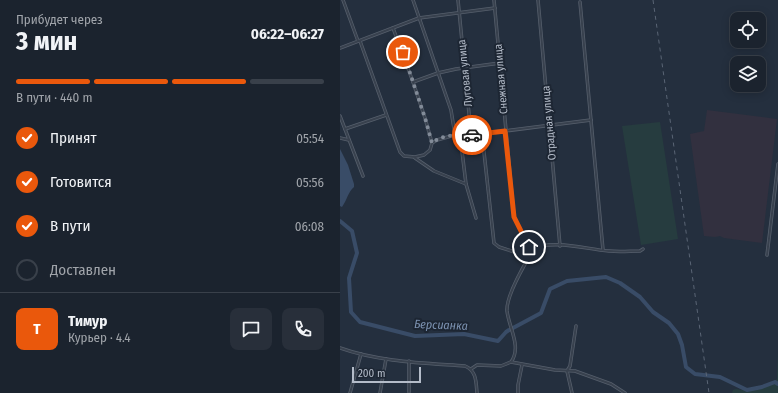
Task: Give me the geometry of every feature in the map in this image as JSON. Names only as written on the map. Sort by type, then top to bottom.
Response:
[{"type":"street","points":[[343,0],[400,152],[404,156],[415,158],[434,171],[466,184]]},
{"type":"street","points":[[413,0],[451,110],[455,135]]},
{"type":"street","name":"Луговая улица","points":[[458,0],[472,135]]},
{"type":"street","name":"Снежная улица","points":[[494,0],[514,217],[530,249]]},
{"type":"street","name":"Отрадная улица","points":[[538,0],[560,246]]},
{"type":"street","points":[[580,2],[603,250]]},
{"type":"street","points":[[340,48],[419,18],[494,8]]},
{"type":"street","points":[[393,28],[413,82],[432,143],[430,150],[424,155],[415,158]]},
{"type":"street","points":[[413,82],[438,73],[500,63]]},
{"type":"street","points":[[345,130],[386,115]]},
{"type":"street","points":[[340,116],[363,176]]},
{"type":"street","points":[[432,143],[436,140],[455,135],[482,134],[591,120]]},
{"type":"street","points":[[482,134],[494,243],[499,247],[521,254],[527,261]]},
{"type":"street","points":[[460,135],[466,184],[476,218]]},
{"type":"street","points":[[340,138],[348,140]]},
{"type":"street","points":[[767,255],[778,164]]},
{"type":"street","points":[[471,369],[477,365],[502,366],[514,359],[516,350],[508,314],[508,305],[529,257],[530,249],[538,246],[551,245],[640,252],[644,249]]},
{"type":"street","points":[[572,393],[567,371],[570,366],[576,326]]},
{"type":"street","points":[[340,348],[361,354],[386,358],[465,366],[471,369],[475,376],[477,393]]},
{"type":"street","points":[[350,393],[361,354]]},
{"type":"street","points":[[380,393],[386,358]]},
{"type":"street","points":[[409,361],[409,392]]},
{"type":"street","points":[[511,362],[522,365],[575,371],[611,384],[625,393]]},
{"type":"street","points":[[518,393],[522,365]]},
{"type":"shaded area","points":[[707,110],[777,119],[762,243],[724,238],[720,236],[704,236],[690,134],[704,131]]},
{"type":"green space","points":[[660,122],[678,239],[641,245],[622,126]]},
{"type":"green space","points":[[778,351],[778,393],[732,393],[733,390],[736,389],[757,389],[777,379]]},
{"type":"water","points":[[340,149],[348,165],[354,184],[354,187],[350,191],[342,207],[340,206]]},
{"type":"waterway","name":"Берсианка","points":[[340,221],[352,231],[357,253],[349,278],[351,312],[360,322],[415,336],[464,334],[498,341],[509,330]]},
{"type":"waterway","name":"Берсианка","points":[[513,328],[541,313],[550,289],[567,281],[606,277],[620,283],[640,297],[653,312],[669,323],[678,334],[682,345],[686,367],[695,374],[720,377],[747,390],[762,387],[775,382],[778,384]]},
{"type":"railway","points":[[653,0],[709,393]]},
{"type":"way so far","points":[[403,52],[432,143],[436,140],[455,135],[472,135]]},
{"type":"route","points":[[472,135],[505,131],[514,217],[529,247]]}]
